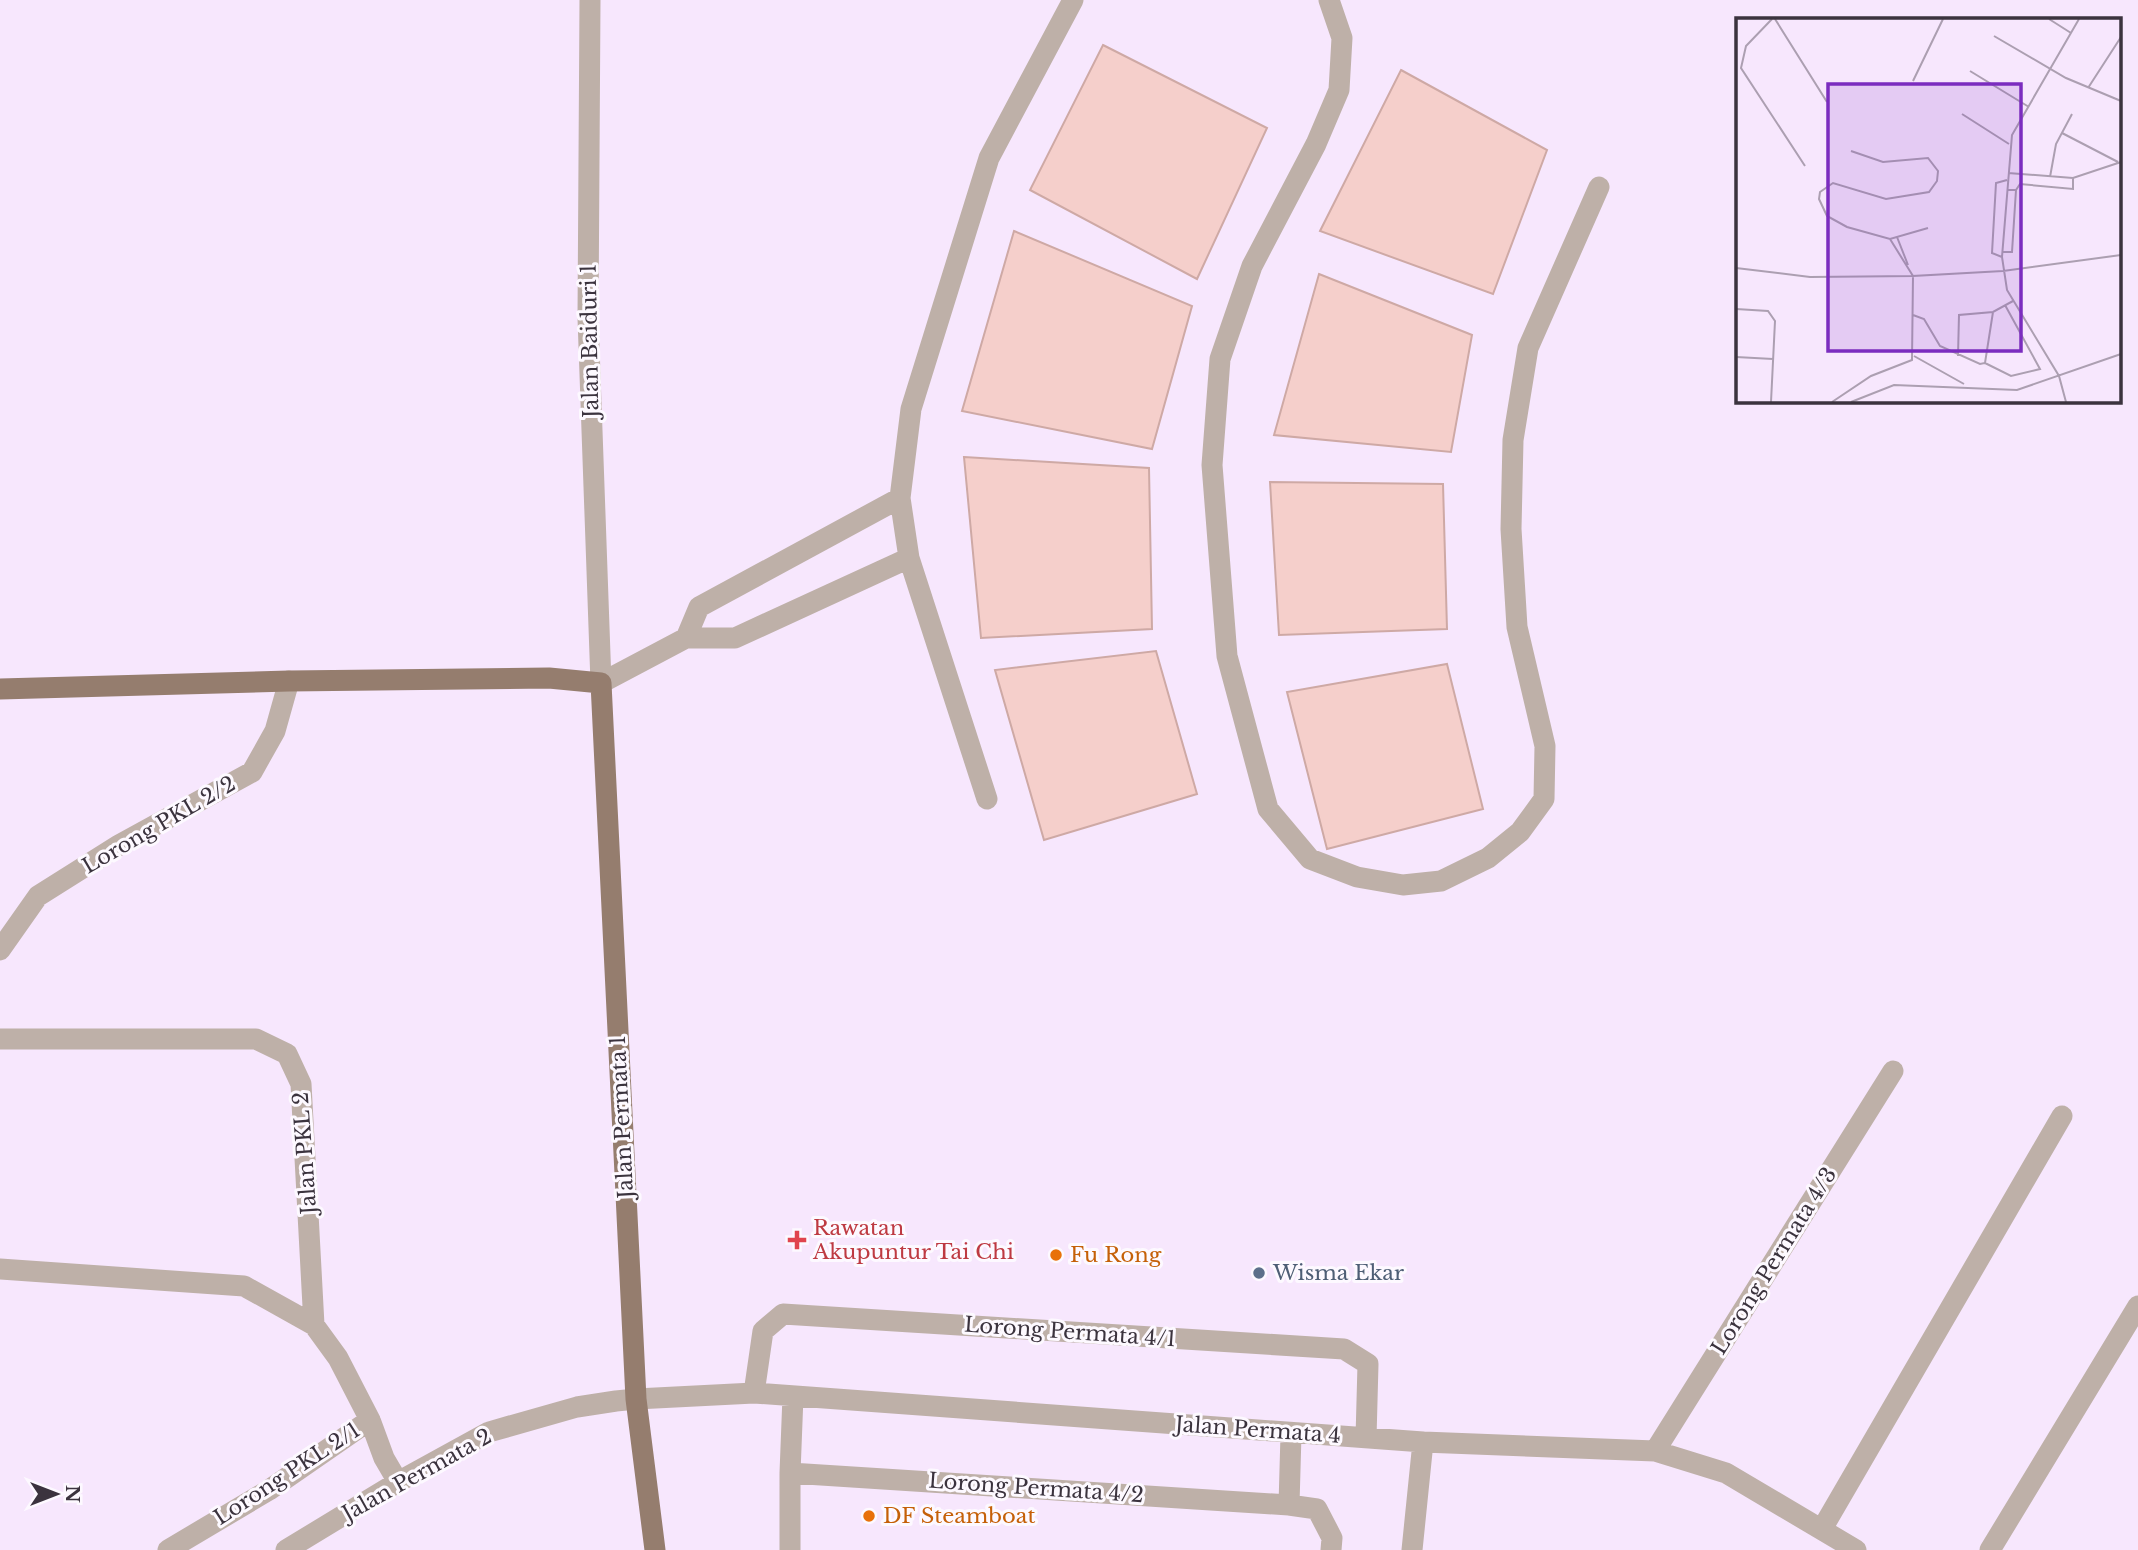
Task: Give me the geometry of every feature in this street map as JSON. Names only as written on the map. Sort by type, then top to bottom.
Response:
[{"type":"main road","points":[[0,689],[289,681],[549,678],[600,683]]},
{"type":"main road","name":"Jalan Permata 1","points":[[600,683],[636,1399],[654,1550]]},
{"type":"street","name":"Jalan Baiduri 1","points":[[590,0],[588,318],[600,683]]},
{"type":"street","points":[[988,799],[909,558],[900,498],[911,409],[989,158],[1073,0]]},
{"type":"street","points":[[1329,0],[1342,38],[1339,89],[1316,144],[1252,266],[1220,359],[1212,465],[1227,656],[1268,809],[1310,859],[1357,877],[1403,885],[1441,881],[1488,858],[1520,832],[1544,799],[1545,746],[1517,627],[1511,529],[1513,440],[1528,348],[1599,187]]},
{"type":"street","points":[[686,638],[699,607],[900,498]]},
{"type":"street","points":[[600,683],[686,638],[735,638],[909,558]]},
{"type":"street","name":"Lorong PKL 2/2","points":[[0,950],[38,897],[119,845],[252,772],[275,731],[289,681]]},
{"type":"street","name":"Jalan PKL 2","points":[[0,1039],[257,1039],[287,1054],[302,1084],[314,1325]]},
{"type":"street","name":"Lorong Permata 4/3","points":[[1655,1451],[1893,1071]]},
{"type":"street","points":[[1822,1530],[2062,1116]]},
{"type":"street","points":[[0,1269],[244,1286],[314,1325],[338,1358],[370,1420],[384,1458],[398,1482]]},
{"type":"street","points":[[1990,1550],[2138,1306]]},
{"type":"street","name":"Lorong Permata 4/1","points":[[754,1393],[763,1331],[783,1314],[1344,1349],[1368,1364],[1366,1438]]},
{"type":"street","name":"Jalan Permata 4","points":[[636,1399],[754,1393],[1291,1434],[1655,1451],[1726,1473],[1856,1550]]},
{"type":"street","points":[[790,1550],[793,1396]]},
{"type":"street","name":"Jalan Permata 2","points":[[286,1550],[318,1541],[398,1482],[489,1432],[577,1408],[636,1399]]},
{"type":"street","name":"Lorong PKL 2/1","points":[[168,1550],[269,1490],[370,1420]]},
{"type":"street","points":[[1289,1505],[1291,1434]]},
{"type":"street","points":[[1412,1550],[1423,1442]]},
{"type":"street","name":"Lorong Permata 4/2","points":[[790,1473],[1289,1505],[1317,1509],[1332,1538],[1331,1550]]},
{"type":"building","points":[[1103,45],[1267,128],[1197,279],[1030,190]]},
{"type":"building","points":[[1401,70],[1547,150],[1493,294],[1320,231]]},
{"type":"building","points":[[1014,231],[1192,306],[1152,449],[962,411]]},
{"type":"building","points":[[1319,274],[1472,335],[1451,452],[1274,435]]},
{"type":"building","points":[[964,457],[1149,468],[1152,629],[981,638]]},
{"type":"building","points":[[1270,482],[1443,484],[1447,629],[1279,635]]},
{"type":"building","points":[[1156,651],[1197,794],[1044,840],[995,670]]},
{"type":"building","points":[[1447,664],[1483,809],[1327,849],[1287,692]]},
{"type":"place","name":"Rawatan Akupuntur Tai Chi","points":[[797,1240]]},
{"type":"place","name":"Fu Rong","points":[[1056,1255]]},
{"type":"place","name":"Wisma Ekar","points":[[1259,1273]]},
{"type":"place","name":"DF Steamboat","points":[[869,1516]]}]
